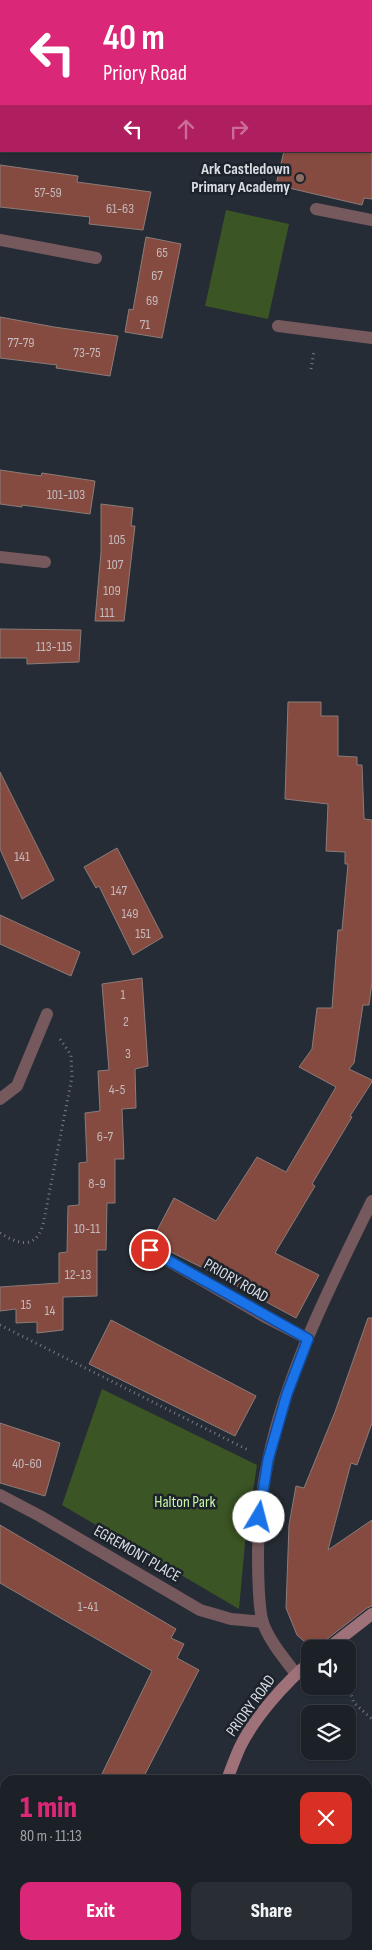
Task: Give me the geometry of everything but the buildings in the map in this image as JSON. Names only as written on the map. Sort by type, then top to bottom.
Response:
[{"type":"street","points":[[316,209],[372,220]]},
{"type":"street","points":[[0,240],[96,258]]},
{"type":"street","points":[[278,326],[372,338]]},
{"type":"street","points":[[0,557],[45,562]]},
{"type":"street","points":[[0,1100],[16,1086],[47,1014]]},
{"type":"street","name":"PRIORY ROAD","points":[[229,1775],[241,1745],[270,1702],[296,1674],[276,1648],[263,1622],[258,1571],[259,1517],[268,1460],[287,1394],[308,1339],[372,1201]]},
{"type":"street","name":"PRIORY ROAD","points":[[150,1250],[308,1339]]},
{"type":"street","name":"EGREMONT PLACE","points":[[0,1495],[40,1516],[200,1610],[231,1619],[263,1622]]},
{"type":"street","points":[[339,1640],[372,1614]]},
{"type":"street","points":[[296,1674],[301,1670]]},
{"type":"path","points":[[0,1233],[19,1243],[30,1242],[41,1233],[45,1216],[72,1078],[71,1055],[60,1038],[40,1030]]},
{"type":"path","points":[[0,1326],[268,1460]]},
{"type":"path","points":[[351,1695],[354,1703],[372,1719]]},
{"type":"green space","points":[[226,210],[289,224],[268,319],[205,306]]},
{"type":"green space","name":"Halton Park","points":[[102,1389],[257,1465],[245,1543],[239,1609],[62,1505]]},
{"type":"place","name":"Ark Castledown Primary Academy","points":[[300,178]]},
{"type":"route","points":[[150,1250],[267,1318],[308,1339],[287,1394],[268,1460],[259,1517]]}]
